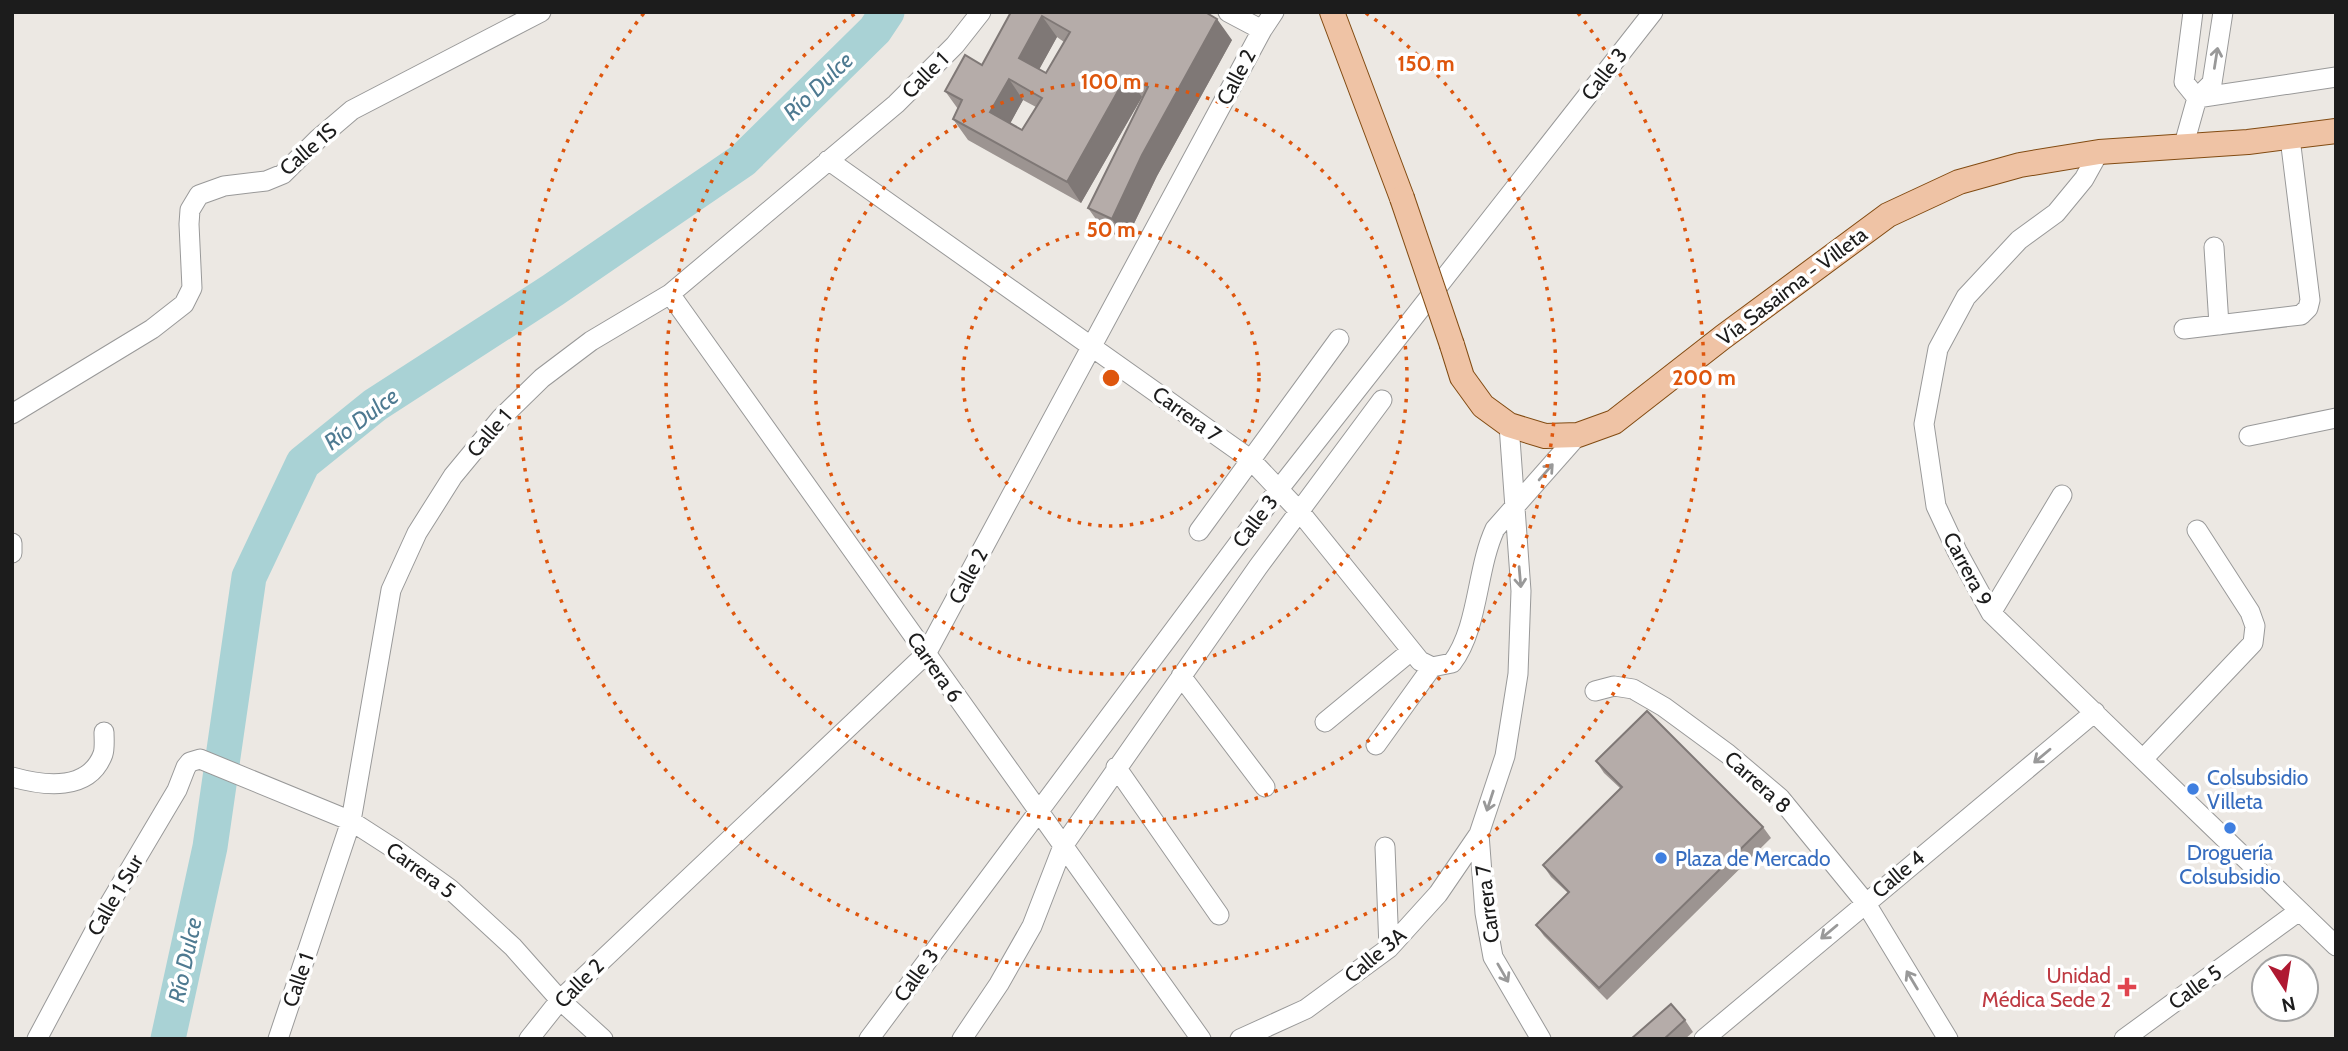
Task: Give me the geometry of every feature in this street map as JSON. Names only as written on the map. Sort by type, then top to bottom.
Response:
[{"type":"main road","name":"Vía Sasaima - Villeta","points":[[1332,12],[1402,198],[1462,377],[1483,406],[1509,425],[1545,436],[1578,435],[1614,422],[1744,321],[1888,215],[1959,182],[2020,165],[2099,152],[2183,148],[2336,131]]},
{"type":"street","name":"Calle 1S","points":[[12,414],[152,329],[184,304],[192,288],[189,223],[191,210],[200,195],[224,186],[266,181],[283,174],[352,110],[541,12]]},
{"type":"street","name":"Calle 1","points":[[278,1039],[351,821],[391,590],[417,533],[453,476],[501,418],[526,394],[591,341],[670,294],[896,104],[955,45],[981,12]]},
{"type":"street","points":[[1228,12],[1262,30]]},
{"type":"street","name":"Calle 2","points":[[529,1039],[560,1000],[926,654],[1274,12]]},
{"type":"street","name":"Calle 3","points":[[869,1039],[1279,489],[1653,12]]},
{"type":"street","points":[[2193,12],[2184,82],[2197,98]]},
{"type":"street","points":[[2183,148],[2197,98],[2212,83],[2223,12]]},
{"type":"street","points":[[2197,98],[2336,77]]},
{"type":"street","points":[[2184,328],[2301,315],[2308,308],[2310,300],[2290,138]]},
{"type":"street","name":"Carrera 9","points":[[2099,152],[2084,179],[2056,213],[2019,240],[1966,297],[1938,349],[1924,424],[1936,506],[1957,551],[1992,613],[2336,946]]},
{"type":"street","name":"Carrera 7","points":[[828,160],[1250,459],[1300,512],[1420,661],[1432,667]]},
{"type":"street","points":[[2214,247],[2218,325]]},
{"type":"street","name":"Carrera 6","points":[[670,294],[1202,1039]]},
{"type":"street","points":[[1199,531],[1339,338]]},
{"type":"street","name":"Calle 3","points":[[962,1039],[999,984],[1032,926],[1063,846],[1181,676],[1382,400]]},
{"type":"street","points":[[2249,436],[2336,418]]},
{"type":"street","name":"Carrera 7","points":[[1509,425],[1521,591],[1518,674],[1505,756],[1479,834],[1485,913],[1493,957],[1541,1039]]},
{"type":"street","points":[[1376,745],[1432,667],[1452,663],[1464,648],[1486,547],[1495,529],[1578,435]]},
{"type":"street","points":[[1992,613],[2062,495]]},
{"type":"street","points":[[2143,759],[2253,643],[2255,626],[2250,612],[2197,530]]},
{"type":"street","points":[[12,543],[12,553]]},
{"type":"street","points":[[1325,722],[1412,651]]},
{"type":"street","points":[[1181,676],[1265,787]]},
{"type":"street","name":"Carrera 8","points":[[1595,691],[1614,686],[1633,689],[1664,707],[1728,754],[1780,798],[1865,902],[1948,1039]]},
{"type":"street","name":"Calle 4","points":[[1704,1039],[2095,712]]},
{"type":"street","points":[[12,777],[34,783],[67,784],[91,773],[104,753],[104,732]]},
{"type":"street","name":"Carrera 5","points":[[200,759],[351,821],[396,850],[450,889],[513,947],[560,1000],[603,1039]]},
{"type":"street","name":"Calle 1 Sur","points":[[37,1039],[107,908],[177,790],[186,767],[190,762],[200,759]]},
{"type":"street","points":[[1116,767],[1219,915]]},
{"type":"street","name":"Calle 3A","points":[[1240,1039],[1306,1009],[1389,948],[1438,894],[1479,834]]},
{"type":"street","points":[[1385,847],[1389,948]]},
{"type":"street","name":"Calle 5","points":[[2124,1039],[2300,911]]},
{"type":"building","points":[[1011,12],[1205,12],[1217,19],[1142,155],[1112,219],[1088,208],[1148,87],[1127,75],[1067,182],[953,119],[962,100],[945,91],[965,55],[982,65]],"holes":[[[1042,16],[1070,32],[1046,73],[1019,58]],[[1009,79],[1042,98],[1022,130],[990,112]]]},
{"type":"building","name":"Plaza de Mercado","points":[[1647,711],[1763,827],[1599,988],[1536,925],[1569,892],[1543,865],[1622,787],[1596,761]]},
{"type":"building","points":[[1671,1004],[1685,1020],[1664,1039],[1631,1039]]},
{"type":"waterway","name":"Río Dulce","points":[[168,1039],[210,847],[249,577],[303,463],[375,405],[553,290],[743,160],[875,30],[887,12]]},
{"type":"place","name":"Colsubsidio Villeta","points":[[2193,789]]},
{"type":"place","name":"Droguería Colsubsidio","points":[[2230,828]]},
{"type":"place","name":"Plaza de Mercado","points":[[1661,858]]},
{"type":"place","name":"Unidad Médica Sede 2","points":[[2127,987]]}]
